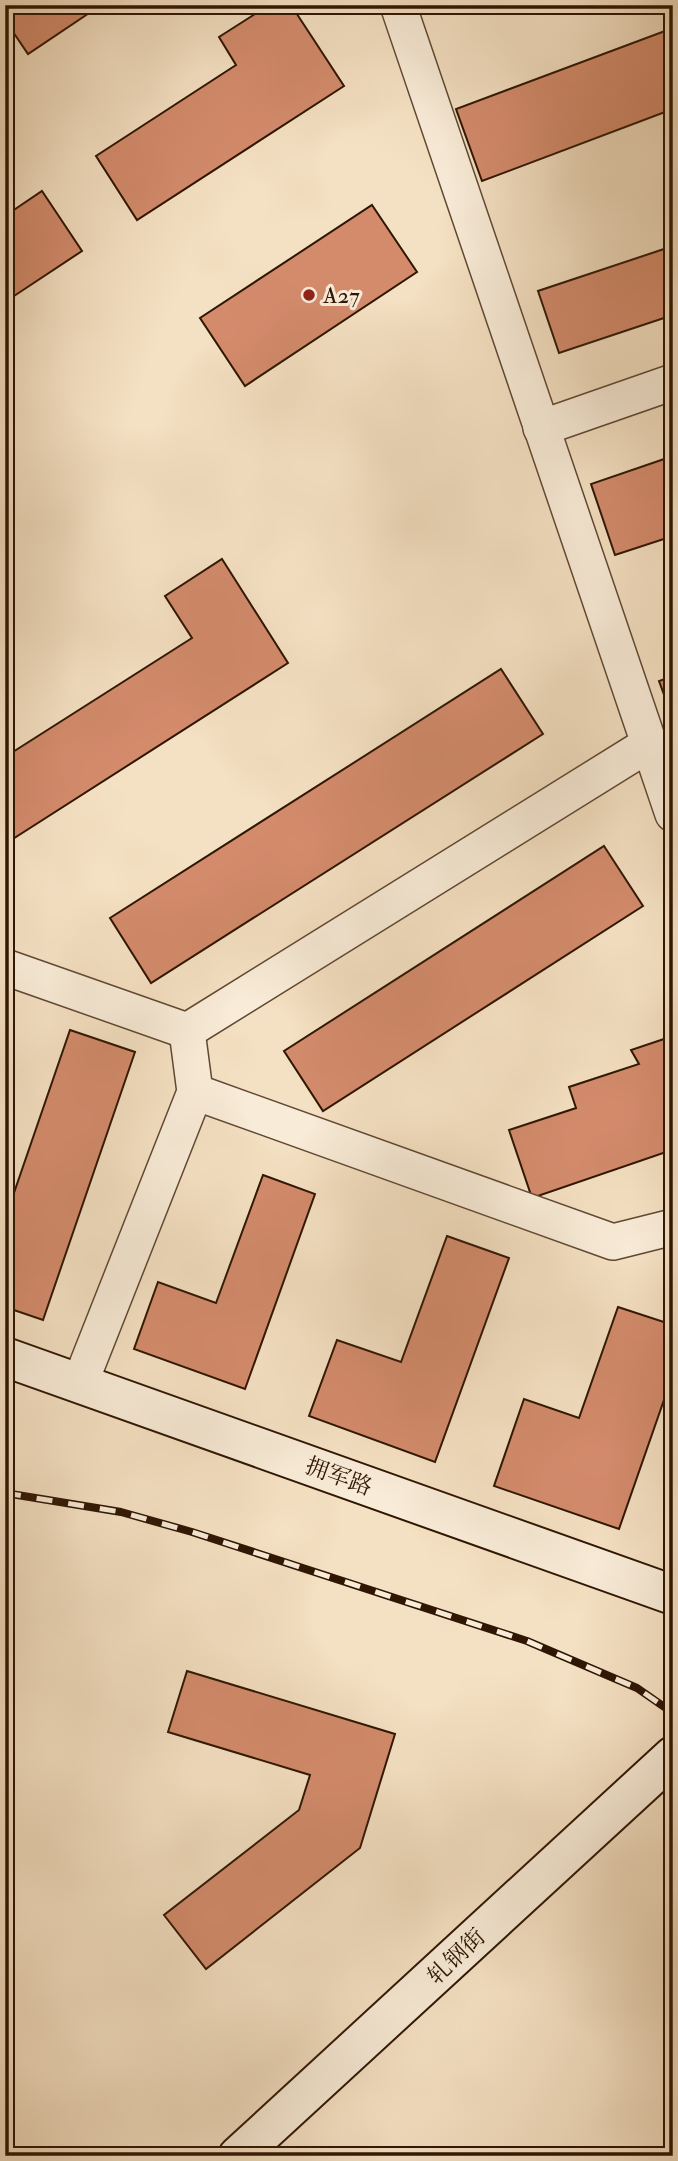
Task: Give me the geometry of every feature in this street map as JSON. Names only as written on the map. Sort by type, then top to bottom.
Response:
[{"type":"main road","name":"拥军路","points":[[5,1357],[673,1595]]},
{"type":"main road","name":"轧钢街","points":[[239,2156],[673,1756]]},
{"type":"street","points":[[398,5],[673,814]]},
{"type":"street","points":[[541,428],[673,382]]},
{"type":"street","points":[[187,1031],[649,744]]},
{"type":"street","points":[[5,967],[187,1031]]},
{"type":"street","points":[[80,1383],[195,1093],[187,1031]]},
{"type":"street","points":[[195,1093],[612,1242],[673,1227]]},
{"type":"building","points":[[5,5],[101,5],[28,54],[5,20]]},
{"type":"building","points":[[269,5],[291,5],[344,86],[137,220],[96,156],[236,65],[219,37]]},
{"type":"building","points":[[673,28],[673,109],[482,181],[456,109]]},
{"type":"building","points":[[42,191],[82,251],[5,302],[5,216]]},
{"type":"building","name":"A27","points":[[372,205],[417,272],[245,386],[200,318]]},
{"type":"building","points":[[673,246],[673,315],[559,353],[538,291]]},
{"type":"building","points":[[673,456],[673,536],[615,555],[591,484]]},
{"type":"building","points":[[222,559],[288,663],[5,844],[5,757],[192,638],[165,596]]},
{"type":"building","points":[[501,669],[543,734],[151,983],[110,918]]},
{"type":"building","points":[[673,676],[673,719],[659,681]]},
{"type":"building","points":[[604,846],[643,906],[323,1111],[284,1051]]},
{"type":"building","points":[[70,1030],[135,1052],[43,1320],[5,1307],[5,1219]]},
{"type":"building","points":[[673,1036],[673,1171],[666,1152],[532,1198],[509,1130],[576,1108],[569,1087],[639,1064],[631,1050]]},
{"type":"building","points":[[263,1175],[315,1194],[245,1389],[134,1349],[158,1282],[216,1303]]},
{"type":"building","points":[[447,1236],[509,1258],[435,1462],[309,1416],[337,1340],[401,1362]]},
{"type":"building","points":[[618,1307],[673,1325],[673,1374],[619,1529],[494,1486],[524,1399],[579,1418]]},
{"type":"building","points":[[187,1671],[395,1734],[360,1848],[206,1969],[164,1915],[299,1810],[310,1775],[168,1732]]},
{"type":"railway","points":[[5,1493],[121,1512],[192,1532],[527,1641],[637,1688],[673,1713]]},
{"type":"place","name":"A27","points":[[309,295]]}]
